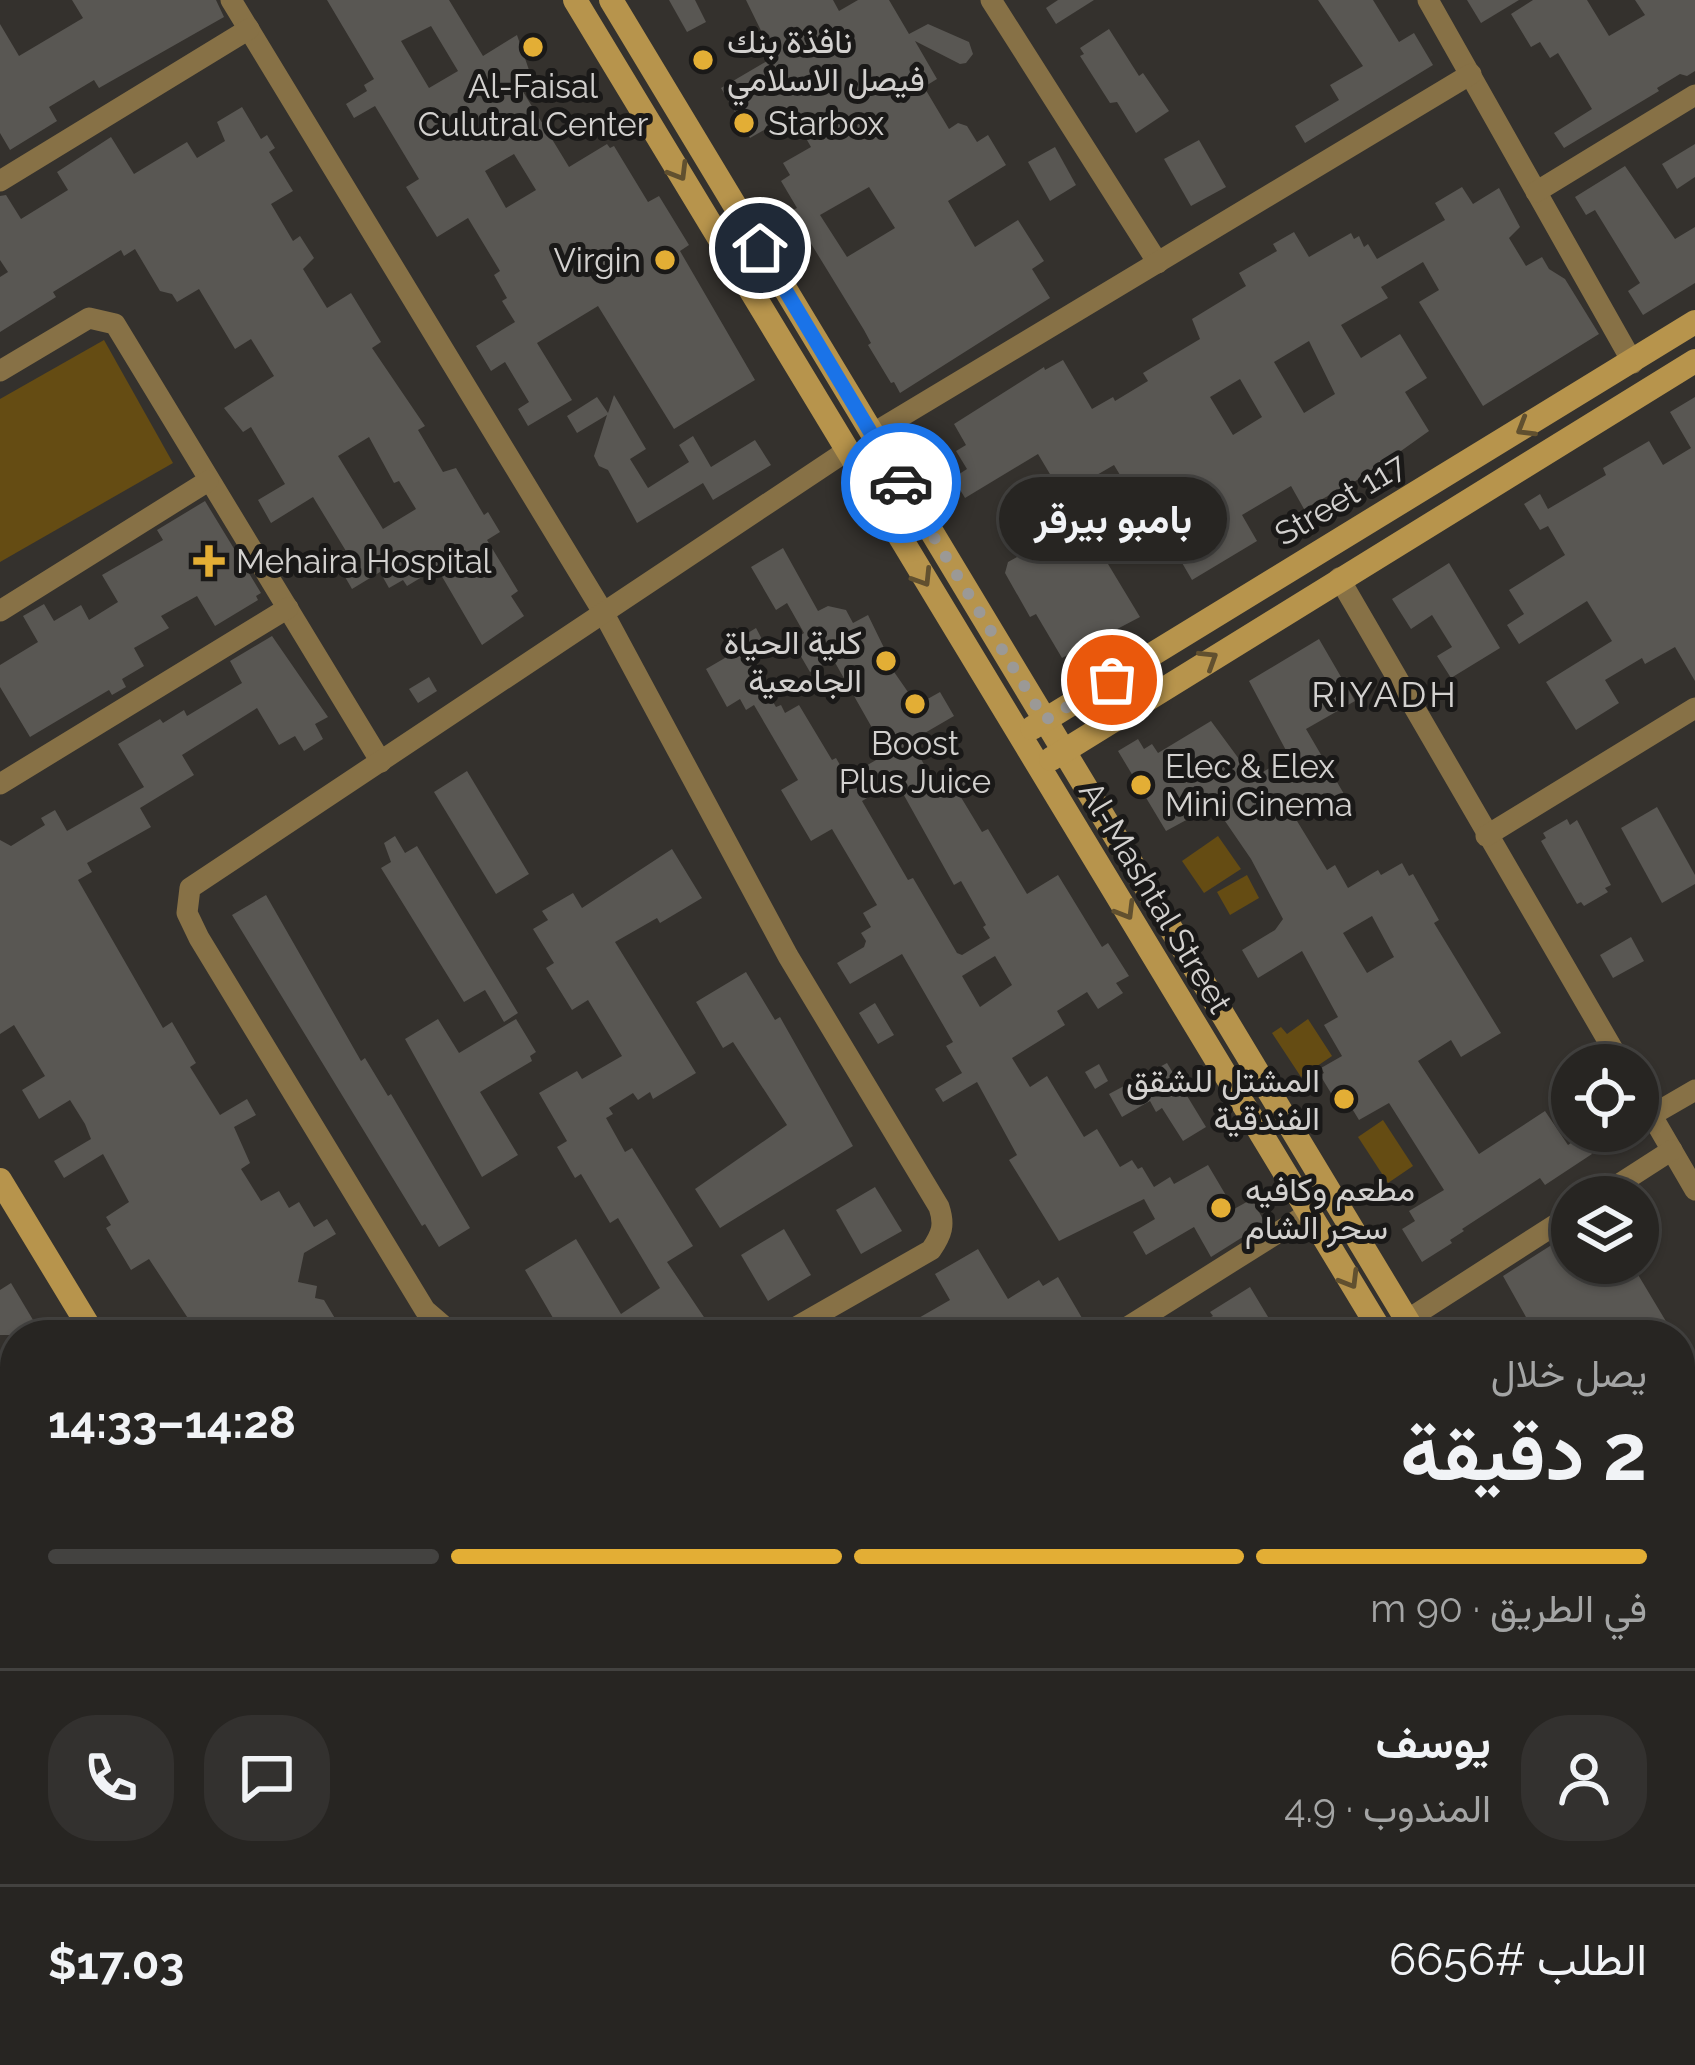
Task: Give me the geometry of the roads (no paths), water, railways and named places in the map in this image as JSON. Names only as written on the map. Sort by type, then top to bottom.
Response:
[{"type":"main road","name":"Al-Mashtal Street","points":[[575,0],[1374,1320]]},
{"type":"main road","name":"Al-Mashtal Street","points":[[611,0],[1406,1320]]},
{"type":"main road","name":"Street 117","points":[[1020,736],[1695,322]]},
{"type":"main road","name":"Street 117","points":[[1039,766],[1695,361]]},
{"type":"main road","points":[[1570,402],[1586,427]]},
{"type":"main road","points":[[1112,680],[1130,710]]},
{"type":"main road","points":[[0,1180],[85,1320]]},
{"type":"street","points":[[231,0],[603,612],[788,956],[939,1207],[944,1221],[931,1250],[808,1320]]},
{"type":"street","points":[[991,0],[1158,262]]},
{"type":"street","points":[[1428,0],[1633,363]]},
{"type":"street","points":[[0,181],[249,29]]},
{"type":"street","points":[[872,434],[1472,74]]},
{"type":"street","points":[[1536,192],[1695,95]]},
{"type":"street","points":[[0,371],[89,318],[115,324],[381,762]]},
{"type":"street","points":[[437,1320],[425,1310],[187,913],[190,888],[845,452]]},
{"type":"street","points":[[0,611],[208,481]]},
{"type":"street","points":[[1339,578],[1610,1044]]},
{"type":"street","points":[[0,784],[288,608]]},
{"type":"street","points":[[1486,836],[1695,708]]},
{"type":"street","points":[[1659,1111],[1695,1090]]},
{"type":"street","points":[[1659,1127],[1695,1190]]},
{"type":"street","points":[[1632,1176],[1672,1150]]},
{"type":"street","points":[[1139,1320],[1310,1214]]},
{"type":"street","points":[[1422,1320],[1551,1229]]},
{"type":"place","name":"Al-Faisal Culutral Center","points":[[533,47]]},
{"type":"place","name":"نافذة بنك فيصل الاسلامي","points":[[703,60]]},
{"type":"place","name":"Starbox","points":[[744,123]]},
{"type":"place","name":"Virgin","points":[[665,260]]},
{"type":"place","name":"Mehaira Hospital","points":[[209,561]]},
{"type":"place","name":"كلية الحياة الجامعية","points":[[886,661]]},
{"type":"place","name":"بامبو بيرقر","points":[[1112,680]]},
{"type":"place","name":"Boost Plus Juice","points":[[915,704]]},
{"type":"place","name":"Elec & Elex Mini Cinema","points":[[1141,785]]},
{"type":"place","name":"المشتل للشقق الفندقية","points":[[1344,1099]]},
{"type":"place","name":"مطعم وكافيه سحر الشام","points":[[1221,1208]]},
{"type":"district","name":"RIYADH","points":[[1385,694]]}]
